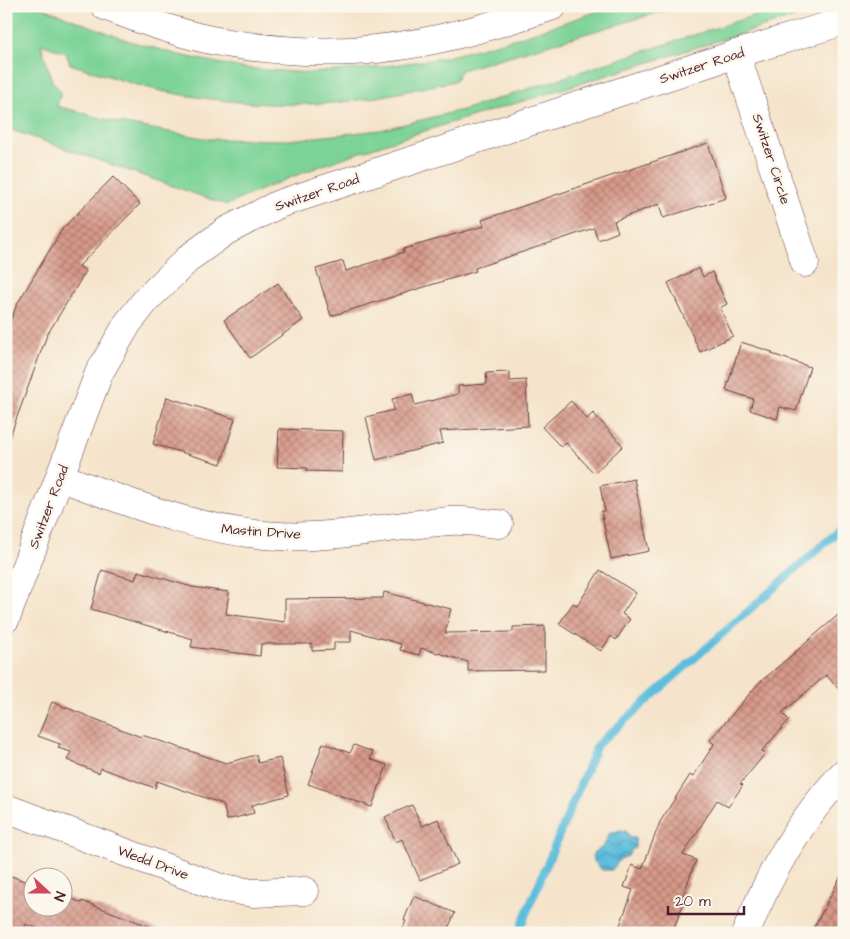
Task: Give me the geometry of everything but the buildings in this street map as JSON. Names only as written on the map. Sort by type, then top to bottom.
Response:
[{"type":"main road","points":[[105,6],[162,27],[206,39],[278,49],[325,51],[375,49],[425,42],[480,30],[553,6]]},
{"type":"main road","name":"Switzer Road","points":[[6,618],[99,373],[128,323],[148,300],[190,257],[226,231],[280,204],[736,54],[844,21]]},
{"type":"main road","name":"Switzer Circle","points":[[736,54],[805,263]]},
{"type":"main road","name":"Mastin Drive","points":[[60,477],[152,512],[213,528],[279,536],[338,534],[451,521],[499,524]]},
{"type":"main road","points":[[746,933],[768,881],[792,836],[832,785],[844,773]]},
{"type":"main road","name":"Wedd Drive","points":[[6,808],[218,887],[253,893],[305,891]]},
{"type":"green space","points":[[6,6],[38,6],[129,41],[179,55],[242,68],[308,73],[372,68],[443,58],[517,38],[614,6],[681,6],[461,70],[455,81],[378,97],[332,103],[246,103],[161,91],[70,64],[66,53],[41,44],[52,81],[61,92],[57,106],[119,123],[209,139],[289,140],[380,130],[466,109],[783,6],[832,6],[381,145],[303,173],[227,205],[6,128]]},
{"type":"water","points":[[620,830],[626,831],[630,838],[635,838],[635,848],[632,849],[628,856],[620,859],[612,870],[602,870],[593,860],[592,856],[594,852],[604,845],[609,834]]},
{"type":"waterway","points":[[518,933],[597,745],[844,526]]}]
